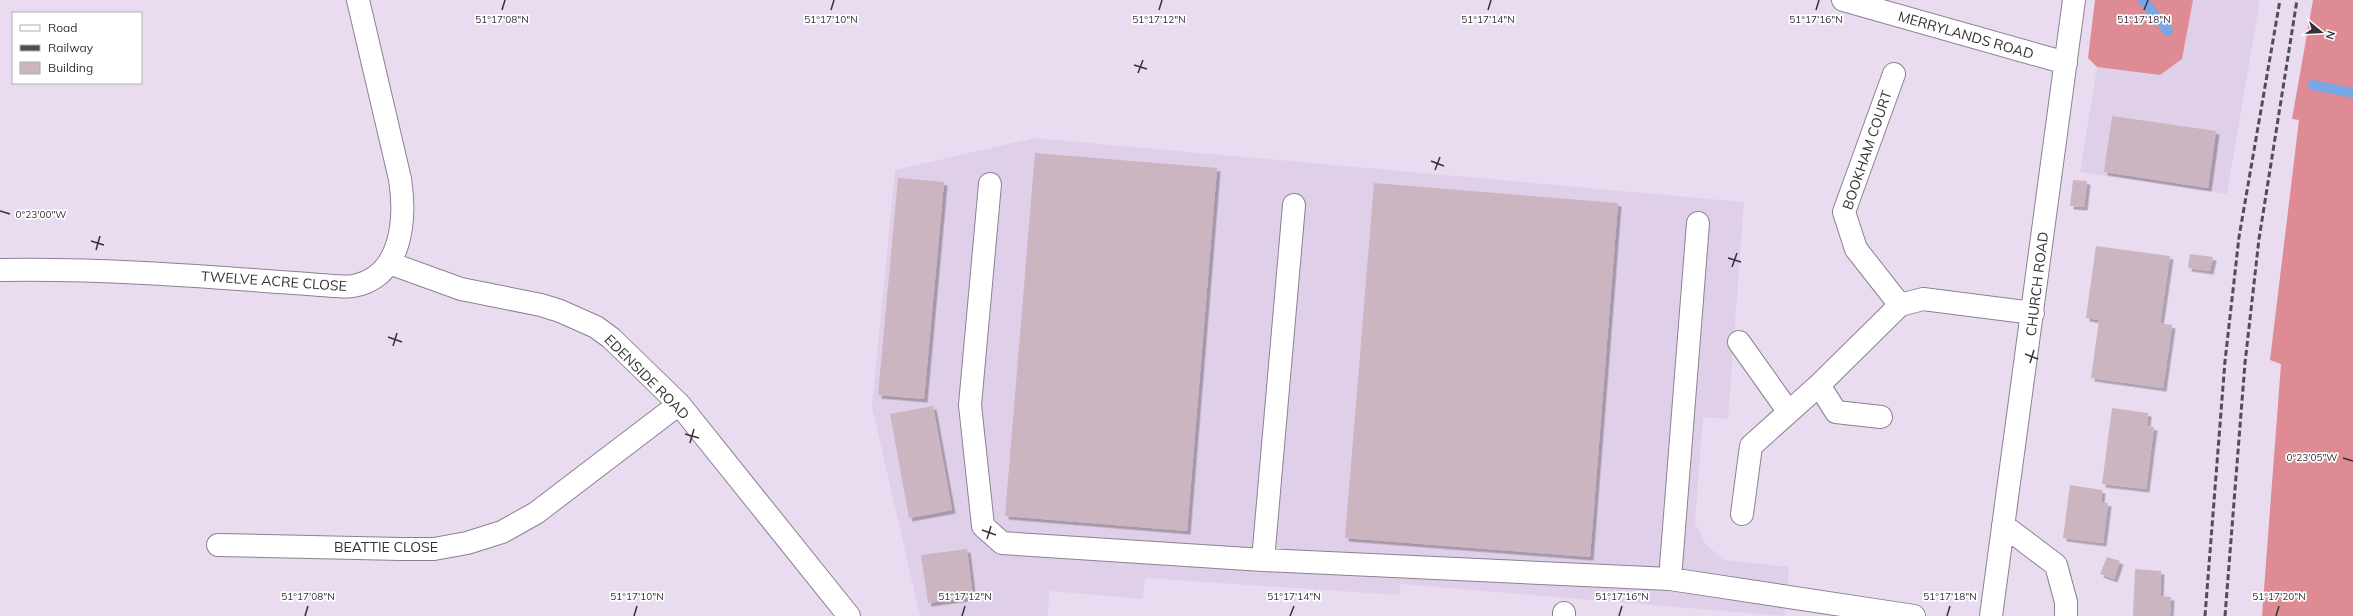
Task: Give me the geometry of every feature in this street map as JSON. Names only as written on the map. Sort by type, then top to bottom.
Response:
[{"type":"street","name":"TWELVE ACRE CLOSE","points":[[0,270],[48,269],[174,274],[353,286],[373,278],[388,263],[398,244],[404,205],[400,179],[358,0]]},
{"type":"street","name":"MERRYLANDS ROAD","points":[[1843,0],[2066,63]]},
{"type":"street","name":"CHURCH ROAD","points":[[1991,616],[2074,0]]},
{"type":"street","name":"BOOKHAM COURT","points":[[1894,74],[1844,212],[1856,249],[1900,305]]},
{"type":"street","points":[[990,184],[970,405],[983,526],[1002,543],[1263,560],[1670,579],[1914,616]]},
{"type":"street","points":[[1263,560],[1294,205]]},
{"type":"street","points":[[1670,579],[1698,223]]},
{"type":"street","name":"EDENSIDE ROAD","points":[[388,263],[440,284],[541,304],[578,318],[611,338],[679,404],[849,616]]},
{"type":"street","points":[[1742,514],[1751,446],[1819,385],[1900,305],[1923,299],[2033,313]]},
{"type":"street","points":[[1739,342],[1788,412]]},
{"type":"street","points":[[1819,385],[1836,412],[1881,417]]},
{"type":"street","name":"BEATTIE CLOSE","points":[[218,545],[434,549],[467,543],[502,532],[536,513],[679,404]]},
{"type":"street","points":[[2003,525],[2056,566],[2066,602],[2066,616]]},
{"type":"shaded area","points":[[2095,0],[2193,0],[2182,59],[2160,75],[2097,67],[2088,58]]},
{"type":"shaded area","points":[[2193,0],[2260,0],[2227,194],[2080,172],[2097,67],[2160,75],[2182,59]]},
{"type":"shaded area","points":[[2313,0],[2353,0],[2353,616],[2262,616],[2281,364],[2270,360],[2299,120],[2292,119]]},
{"type":"shaded area","points":[[1034,138],[1744,202],[1728,419],[1703,417],[1695,523],[1706,545],[1725,560],[1789,567],[1784,616],[1400,584],[1399,595],[1145,578],[1143,599],[1049,591],[1048,616],[920,616],[872,407],[895,170]]},
{"type":"building","points":[[2112,116],[2216,131],[2208,188],[2104,172]]},
{"type":"building","points":[[1035,153],[1217,168],[1187,531],[1005,516]]},
{"type":"building","points":[[898,178],[944,182],[924,399],[878,395]]},
{"type":"building","points":[[2073,180],[2087,181],[2084,207],[2070,206]]},
{"type":"building","points":[[1374,183],[1618,203],[1590,557],[1345,538]]},
{"type":"building","points":[[2096,246],[2170,256],[2160,323],[2172,325],[2163,388],[2091,378],[2099,320],[2086,318]]},
{"type":"building","points":[[2190,254],[2213,257],[2210,271],[2188,268]]},
{"type":"building","points":[[933,406],[952,510],[909,518],[890,414]]},
{"type":"building","points":[[2112,408],[2148,413],[2147,426],[2154,427],[2146,489],[2102,484]]},
{"type":"building","points":[[2070,485],[2102,490],[2101,502],[2108,503],[2103,543],[2063,538]]},
{"type":"building","points":[[967,549],[973,597],[928,603],[921,555]]},
{"type":"building","points":[[2107,557],[2120,561],[2114,579],[2100,574]]},
{"type":"building","points":[[2135,569],[2161,571],[2160,596],[2171,597],[2170,616],[2133,616]]},
{"type":"waterway","points":[[2143,0],[2168,31]]},
{"type":"waterway","points":[[2313,85],[2353,93]]},
{"type":"railway","points":[[2205,616],[2225,361],[2239,237],[2280,0]]},
{"type":"railway","points":[[2225,616],[2245,363],[2259,239],[2297,0]]}]
